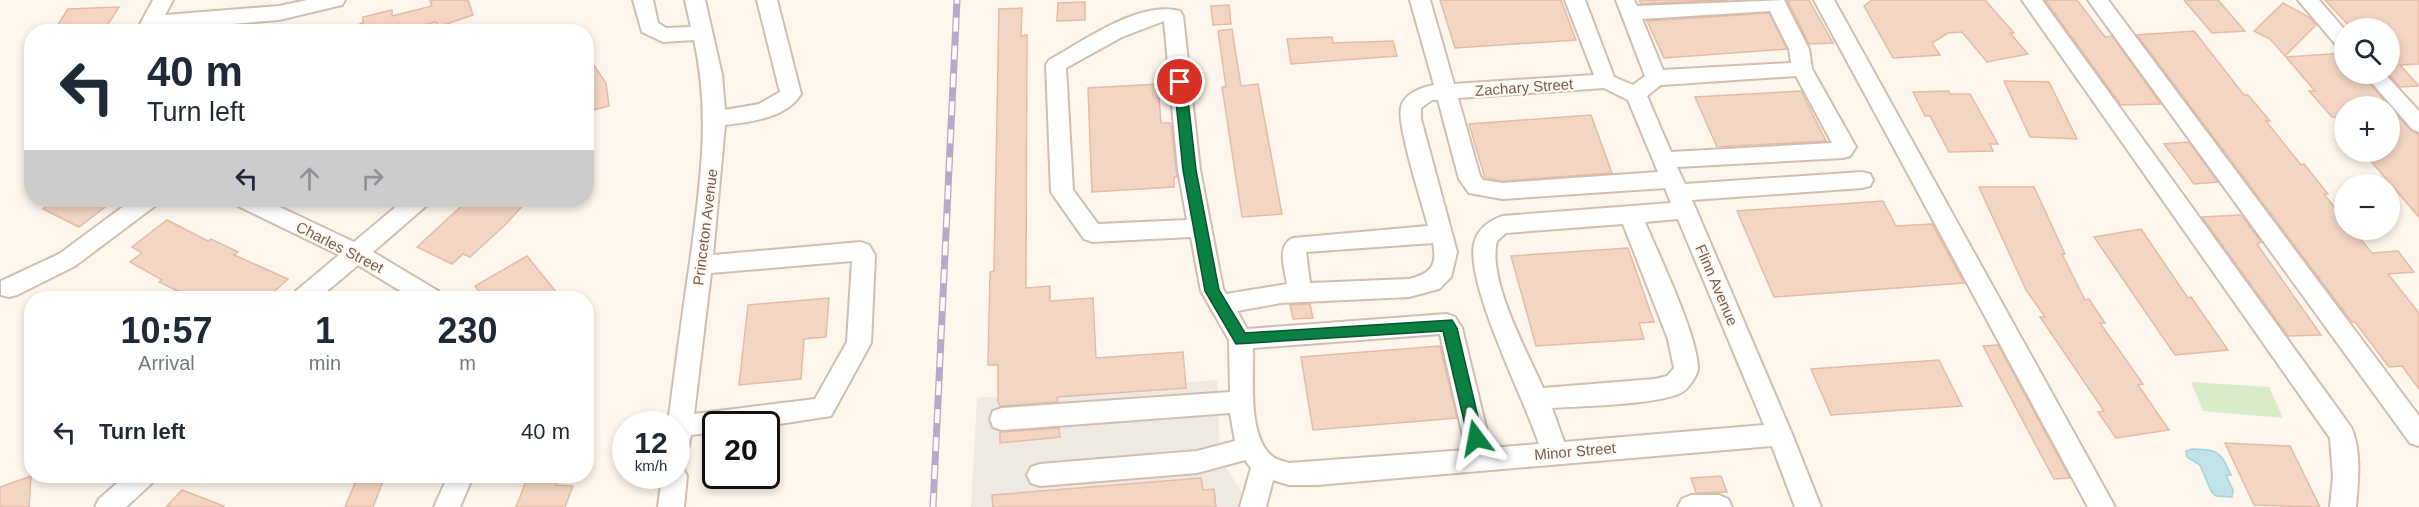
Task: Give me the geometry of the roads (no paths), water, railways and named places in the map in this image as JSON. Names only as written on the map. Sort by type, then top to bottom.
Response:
[{"type":"street","points":[[149,24],[163,0]]},
{"type":"street","points":[[175,24],[279,13],[335,0]]},
{"type":"street","points":[[643,0],[649,27],[663,34],[704,33]]},
{"type":"street","name":"Princeton Avenue","points":[[682,411],[701,265],[715,119],[712,75],[695,0]]},
{"type":"street","points":[[715,119],[756,112],[782,104],[790,94],[767,0]]},
{"type":"street","points":[[1420,0],[1470,179],[1477,187],[1502,190],[1862,180]]},
{"type":"street","points":[[1575,0],[1606,81],[1635,94],[1656,78],[1802,69]]},
{"type":"street","points":[[1824,0],[2102,507]]},
{"type":"street","points":[[2032,0],[2342,435],[2346,477],[2343,507]]},
{"type":"street","points":[[2098,0],[2419,435]]},
{"type":"street","points":[[2308,0],[2334,30]]},
{"type":"street","points":[[1555,453],[1536,399],[1512,348],[1485,265],[1485,245],[1490,232],[1502,225],[1631,215],[1675,185],[1843,150],[1845,147],[1802,69],[1799,49],[1775,2],[1627,7],[1656,78]]},
{"type":"street","points":[[1200,228],[1092,233],[1062,192],[1056,64],[1138,21],[1164,14],[1173,16],[1189,170],[1200,228],[1216,298],[1241,339],[1243,426],[1257,457],[1253,507]]},
{"type":"street","name":"Zachary Street","points":[[1442,234],[1411,119],[1411,106],[1420,97],[1444,92],[1606,81]]},
{"type":"street","points":[[2383,84],[2419,124]]},
{"type":"street","name":"Flinn Avenue","points":[[1635,94],[1780,434],[1808,507]]},
{"type":"street","points":[[9,288],[67,260],[138,207]]},
{"type":"street","name":"Charles Street","points":[[261,207],[357,253],[419,291]]},
{"type":"street","points":[[312,291],[410,207]]},
{"type":"street","points":[[1536,399],[1655,389],[1675,384],[1686,370],[1680,339],[1631,215]]},
{"type":"street","points":[[1216,298],[1254,298],[1409,288],[1431,283],[1443,271],[1446,252],[1442,234],[1301,244],[1294,247],[1300,294]]},
{"type":"street","points":[[690,425],[822,409],[859,343],[864,255],[861,251],[701,265]]},
{"type":"street","points":[[1241,339],[1447,324],[1450,328],[1481,459]]},
{"type":"street","points":[[1002,418],[1242,402]]},
{"type":"street","name":"Minor Street","points":[[1257,457],[1290,474],[1317,474],[1780,434]]},
{"type":"street","points":[[1040,475],[1257,457]]},
{"type":"street","points":[[108,507],[134,483]]},
{"type":"street","points":[[447,507],[457,483]]},
{"type":"street","points":[[670,507],[672,489]]},
{"type":"street","points":[[1691,507],[1719,507]]},
{"type":"water","points":[[2192,449],[2213,451],[2221,456],[2231,475],[2226,475],[2233,490],[2232,497],[2216,496],[2211,491],[2200,465],[2187,457],[2186,451]]},
{"type":"railway","points":[[933,507],[957,0]]}]
